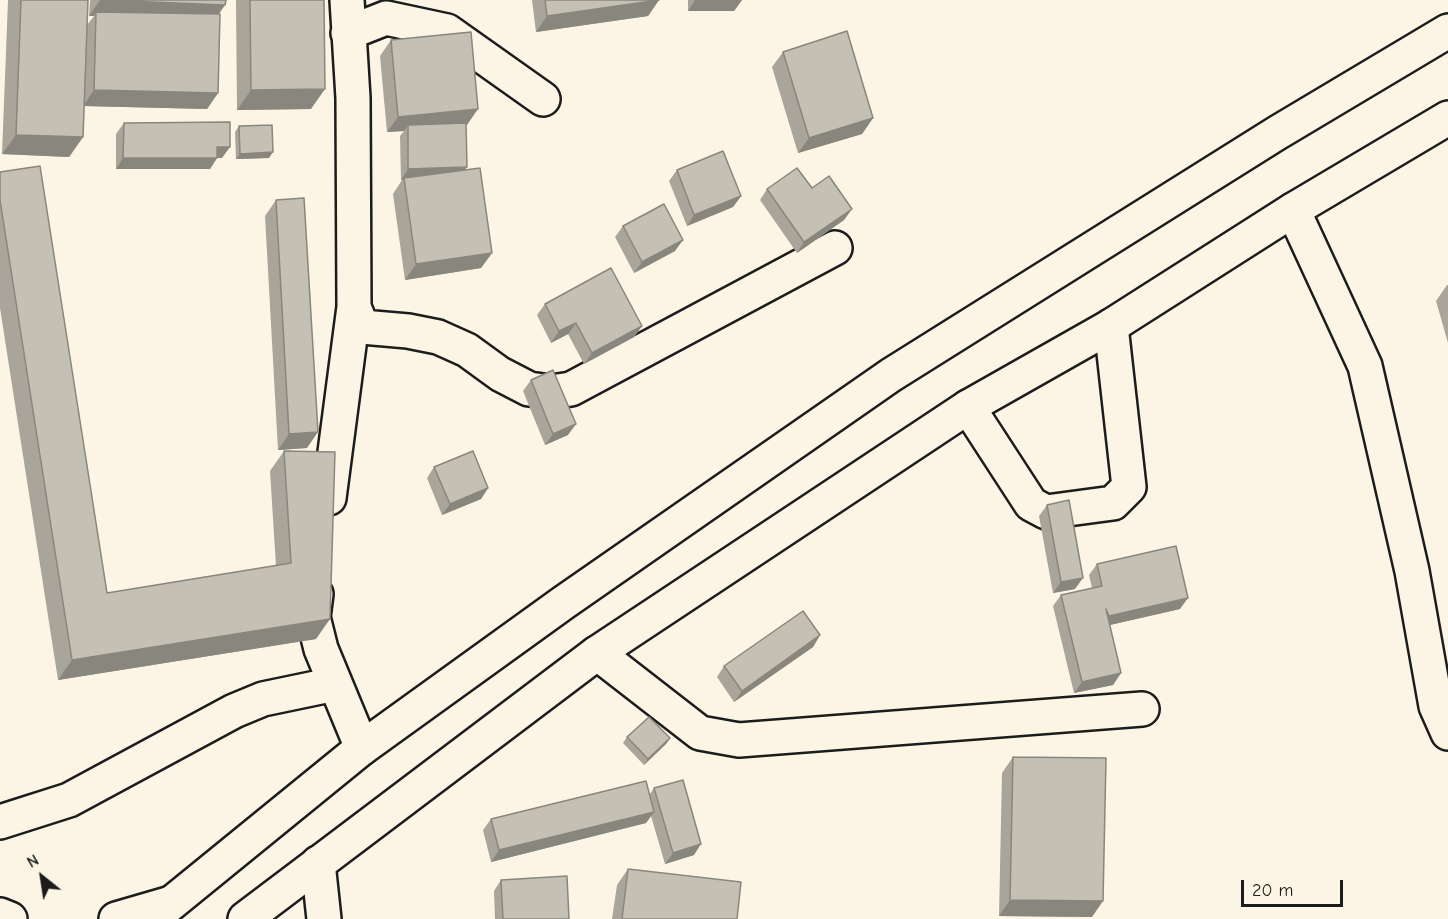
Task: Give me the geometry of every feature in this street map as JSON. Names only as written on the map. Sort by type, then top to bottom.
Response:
[{"type":"main road","points":[[325,525],[354,307],[353,98],[347,0]]},
{"type":"main road","points":[[348,33],[386,18],[447,31],[543,99]]},
{"type":"main road","points":[[116,919],[162,911],[362,748],[563,603],[891,375],[1267,140],[1448,31]]},
{"type":"main road","points":[[245,919],[597,653],[968,407],[1110,326],[1293,210],[1448,118]]},
{"type":"main road","points":[[1293,210],[1365,366],[1412,571],[1436,706],[1448,733]]},
{"type":"main road","points":[[354,307],[362,327],[408,331],[438,337],[467,350],[500,374],[529,390],[551,392],[571,389],[835,248]]},
{"type":"main road","points":[[968,407],[1031,504],[1046,512],[1113,503],[1129,487],[1110,326]]},
{"type":"main road","points":[[320,560],[313,617],[321,649],[362,748]]},
{"type":"main road","points":[[597,653],[700,733],[739,740],[1142,709]]},
{"type":"main road","points":[[0,822],[69,800],[234,711],[263,699],[335,684]]},
{"type":"main road","points":[[318,863],[324,919]]},
{"type":"main road","points":[[0,915],[10,919]]},
{"type":"building","points":[[21,0],[88,0],[83,137],[16,135]]},
{"type":"building","points":[[103,0],[226,0],[225,5]]},
{"type":"building","points":[[250,0],[324,0],[325,89],[251,90]]},
{"type":"building","points":[[545,0],[659,0],[547,16]]},
{"type":"building","points":[[96,12],[220,14],[218,93],[94,90]]},
{"type":"building","points":[[847,31],[873,118],[809,138],[783,52]]},
{"type":"building","points":[[471,32],[478,109],[398,117],[391,40]]},
{"type":"building","points":[[230,122],[230,147],[217,147],[217,158],[123,158],[124,123]]},
{"type":"building","points":[[466,123],[467,167],[408,169],[408,125]]},
{"type":"building","points":[[272,125],[273,152],[240,154],[239,126]]},
{"type":"building","points":[[723,151],[741,196],[694,215],[677,170]]},
{"type":"building","points":[[40,166],[107,593],[291,563],[284,451],[335,452],[330,619],[72,660],[0,200],[0,172]]},
{"type":"building","points":[[480,168],[492,253],[416,264],[404,178]]},
{"type":"building","points":[[797,168],[812,188],[829,176],[852,209],[804,242],[767,189]]},
{"type":"building","points":[[304,198],[318,432],[289,434],[276,200]]},
{"type":"building","points":[[664,204],[683,240],[642,262],[623,226]]},
{"type":"building","points":[[611,268],[642,326],[592,353],[576,323],[559,331],[545,304]]},
{"type":"building","points":[[553,370],[576,424],[553,434],[531,380]]},
{"type":"building","points":[[473,451],[488,488],[450,504],[434,467]]},
{"type":"building","points":[[1069,500],[1083,578],[1061,582],[1047,505]]},
{"type":"building","points":[[1176,546],[1188,598],[1109,616],[1106,609],[1121,673],[1082,682],[1061,595],[1102,586],[1097,564]]},
{"type":"building","points":[[803,611],[820,635],[742,691],[724,666]]},
{"type":"building","points":[[649,717],[670,738],[648,759],[627,737]]},
{"type":"building","points":[[1013,757],[1106,758],[1103,901],[1010,900]]},
{"type":"building","points":[[683,780],[701,844],[673,853],[654,788]]},
{"type":"building","points":[[646,781],[654,812],[499,850],[491,819]]},
{"type":"building","points":[[628,869],[741,882],[737,919],[622,919]]},
{"type":"building","points":[[567,876],[569,919],[503,919],[501,880]]}]
